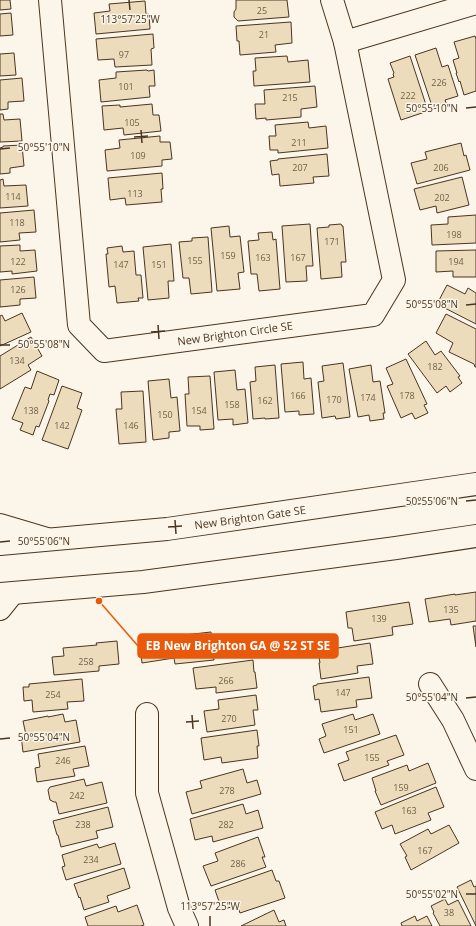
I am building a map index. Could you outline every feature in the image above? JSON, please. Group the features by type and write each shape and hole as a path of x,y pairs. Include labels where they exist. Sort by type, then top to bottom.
{"street":[{"name":"New Brighton Circle SE","path":"50,0 79,325 104,351 373,315 394,280 345,42 332,0"},
{"path":"345,42 476,3"},
{"name":"New Brighton Gate SE","path":"0,544 167,529 476,484"},
{"path":"0,526 47,539"},
{"path":"4,599 143,582 476,536"},
{"path":"430,684 453,720 476,769"},
{"path":"147,714 147,793 179,908 187,926"}],"building":[{"path":"0,0 10,0 11,9 0,10"},
{"path":"236,0 287,0 289,17 238,21 234,17"},
{"path":"145,1 146,14 149,14 150,29 96,34 94,13 110,11 109,4"},
{"path":"11,13 13,35 0,36 0,14"},
{"path":"291,22 292,43 275,45 276,52 240,55 236,26"},
{"path":"153,34 154,48 151,49 152,65 115,67 114,59 98,60 96,39"},
{"path":"475,36 476,91 464,95 453,60 459,58 454,42"},
{"path":"436,48 442,67 448,65 458,96 445,100 447,105 433,109 415,55"},
{"path":"14,53 16,75 0,76 0,54"},
{"path":"287,56 288,62 308,60 310,82 254,86 253,71 256,71 255,58"},
{"path":"410,56 428,111 401,120 388,79 394,77 390,63"},
{"path":"154,70 155,86 149,86 150,97 101,102 99,80 116,78 116,72"},
{"path":"22,78 24,101 8,102 8,109 0,110 0,80"},
{"path":"315,86 317,107 301,109 301,117 266,120 266,118 256,119 255,104 265,104 264,90"},
{"path":"152,104 153,115 159,115 161,131 124,135 123,128 104,130 102,106 120,105 120,107"},
{"path":"0,114 3,114 4,120 20,119 22,141 0,142"},
{"path":"308,122 309,128 326,126 328,148 278,153 278,150 270,150 269,136 276,136 275,125"},
{"path":"160,136 160,142 170,142 172,159 162,160 162,166 107,171 105,150 120,148 119,140"},
{"path":"461,143 464,156 466,155 470,170 417,184 411,163 427,159 425,152"},
{"path":"22,145 24,166 10,168 10,173 0,174 0,148 3,146"},
{"path":"327,154 329,176 313,177 314,183 280,186 279,174 272,175 270,161"},
{"path":"162,173 162,202 126,205 125,198 110,200 108,178"},
{"path":"462,177 469,205 437,213 436,206 420,210 414,189"},
{"path":"3,179 4,186 26,185 28,206 0,208 0,180"},
{"path":"34,210 36,232 19,233 20,240 0,242 0,213"},
{"path":"476,215 476,243 432,245 431,225 448,224 448,217"},
{"path":"310,224 313,266 306,266 307,281 286,282 282,226"},
{"path":"341,224 343,226 346,262 341,262 342,277 321,279 317,228"},
{"path":"229,226 230,237 240,236 244,272 238,273 240,289 217,291 211,228"},
{"path":"272,232 273,240 276,239 280,289 259,291 257,274 251,274 248,241 259,240 258,233"},
{"path":"208,237 212,292 191,294 189,278 183,278 179,242 192,241 192,238"},
{"path":"171,244 174,281 168,281 169,298 148,300 143,247"},
{"path":"20,245 20,251 35,250 37,271 12,274 12,271 0,272 0,246"},
{"path":"122,246 123,252 134,251 136,275 141,275 143,298 138,298 139,301 117,303 115,286 109,287 106,254 108,254 107,248"},
{"path":"476,250 476,277 453,277 453,271 436,272 436,251"},
{"path":"34,277 36,298 20,299 20,305 0,307 0,280"},
{"path":"447,285 465,294 468,288 476,293 476,324 437,304"},
{"path":"22,313 31,332 0,346 0,316 2,315 5,321"},
{"path":"446,314 476,329 476,367 474,364 449,352 453,343 436,333"},
{"path":"31,337 42,356 28,365 31,370 0,389 0,356"},
{"path":"426,341 435,355 441,351 460,376 458,377 462,383 450,392 446,386 437,393 408,354"},
{"path":"406,359 427,404 424,405 428,413 415,419 412,413 401,418 387,386 393,384 386,368"},
{"path":"303,362 304,379 311,378 314,414 299,415 299,411 285,412 281,364"},
{"path":"343,363 350,417 336,419 335,416 322,418 318,382 324,381 322,366"},
{"path":"275,365 279,418 253,419 250,382 256,381 255,367"},
{"path":"371,365 373,382 380,381 385,413 383,413 384,419 370,421 369,415 358,417 349,369"},
{"path":"235,370 237,390 245,389 248,423 233,425 233,419 218,420 214,372"},
{"path":"37,371 59,380 54,395 50,394 49,401 39,427 36,426 33,435 20,430 23,423 12,419 25,387 31,389"},
{"path":"210,376 214,429 200,430 200,426 187,426 185,394 189,394 188,377"},
{"path":"169,379 171,398 177,397 180,431 169,432 169,438 153,440 148,381"},
{"path":"62,386 82,393 77,408 82,410 68,449 42,440"},
{"path":"143,391 146,442 119,444 116,409 122,409 121,392"},
{"path":"476,592 476,621 451,625 450,619 429,622 425,599"},
{"path":"409,602 413,624 392,627 393,635 354,641 352,628 348,628 346,612"},
{"path":"473,626 476,626 476,647"},
{"path":"211,632 214,660 175,664 174,658 142,663 139,639"},
{"path":"117,641 119,664 99,666 99,671 54,675 52,657 64,656 63,648 97,645 96,643"},
{"path":"370,643 373,664 357,666 358,673 321,679 318,651"},
{"path":"253,660 257,688 216,693 216,687 196,689 193,668"},
{"path":"369,677 372,698 356,700 357,707 321,712 319,699 315,700 313,686 317,684"},
{"path":"82,679 84,701 67,702 68,709 33,712 32,700 24,701 23,687 29,687 29,684"},
{"path":"256,695 258,710 253,710 255,725 207,732 204,711 219,709 218,700"},
{"path":"63,714 65,722 76,720 80,742 23,752 21,735 26,735 23,721"},
{"path":"353,714 355,720 373,714 380,734 324,753 319,739 326,736 322,724"},
{"path":"257,730 259,746 257,746 258,758 222,763 221,757 204,760 201,738"},
{"path":"396,735 404,755 387,761 389,765 344,781 338,764 349,760 346,752"},
{"path":"85,746 89,766 73,769 75,776 37,782 35,768 40,767 38,754"},
{"path":"428,763 436,783 381,805 375,791 372,778 407,765 409,771"},
{"path":"243,769 247,783 257,780 261,794 192,814 186,792 202,788 200,781"},
{"path":"84,779 86,786 102,782 107,803 59,814 56,802 50,800 48,790 50,787"},
{"path":"436,787 444,807 428,813 431,820 395,834 392,825 382,829 375,812"},
{"path":"243,804 246,814 258,810 263,828 213,842 212,836 195,840 190,819"},
{"path":"108,807 113,827 96,831 98,838 61,847 53,821"},
{"path":"449,825 459,843 411,870 405,857 407,856 400,844 428,829 431,834"},
{"path":"258,837 265,857 262,857 266,867 211,886 203,866 218,861 215,853"},
{"path":"115,843 121,864 66,880 62,867 65,866 62,855 97,844 99,848"},
{"path":"124,868 130,888 107,896 109,902 84,910 74,884"},
{"path":"272,870 276,881 279,881 285,898 240,913 237,905 222,910 215,890"},
{"path":"471,880 474,887 476,886 476,926 457,887"},
{"path":"445,899 448,905 458,900 471,926 440,926 431,906"},
{"path":"137,905 144,925 141,926 88,926 85,917 116,906 118,912"},
{"path":"274,910 279,922 284,920 286,926 241,926"},
{"path":"415,916 417,921 427,916 432,926 402,926 401,923"}],"place":[{"name":"EB New Brighton GA @ 52 ST SE","path":"99,601"}]}
